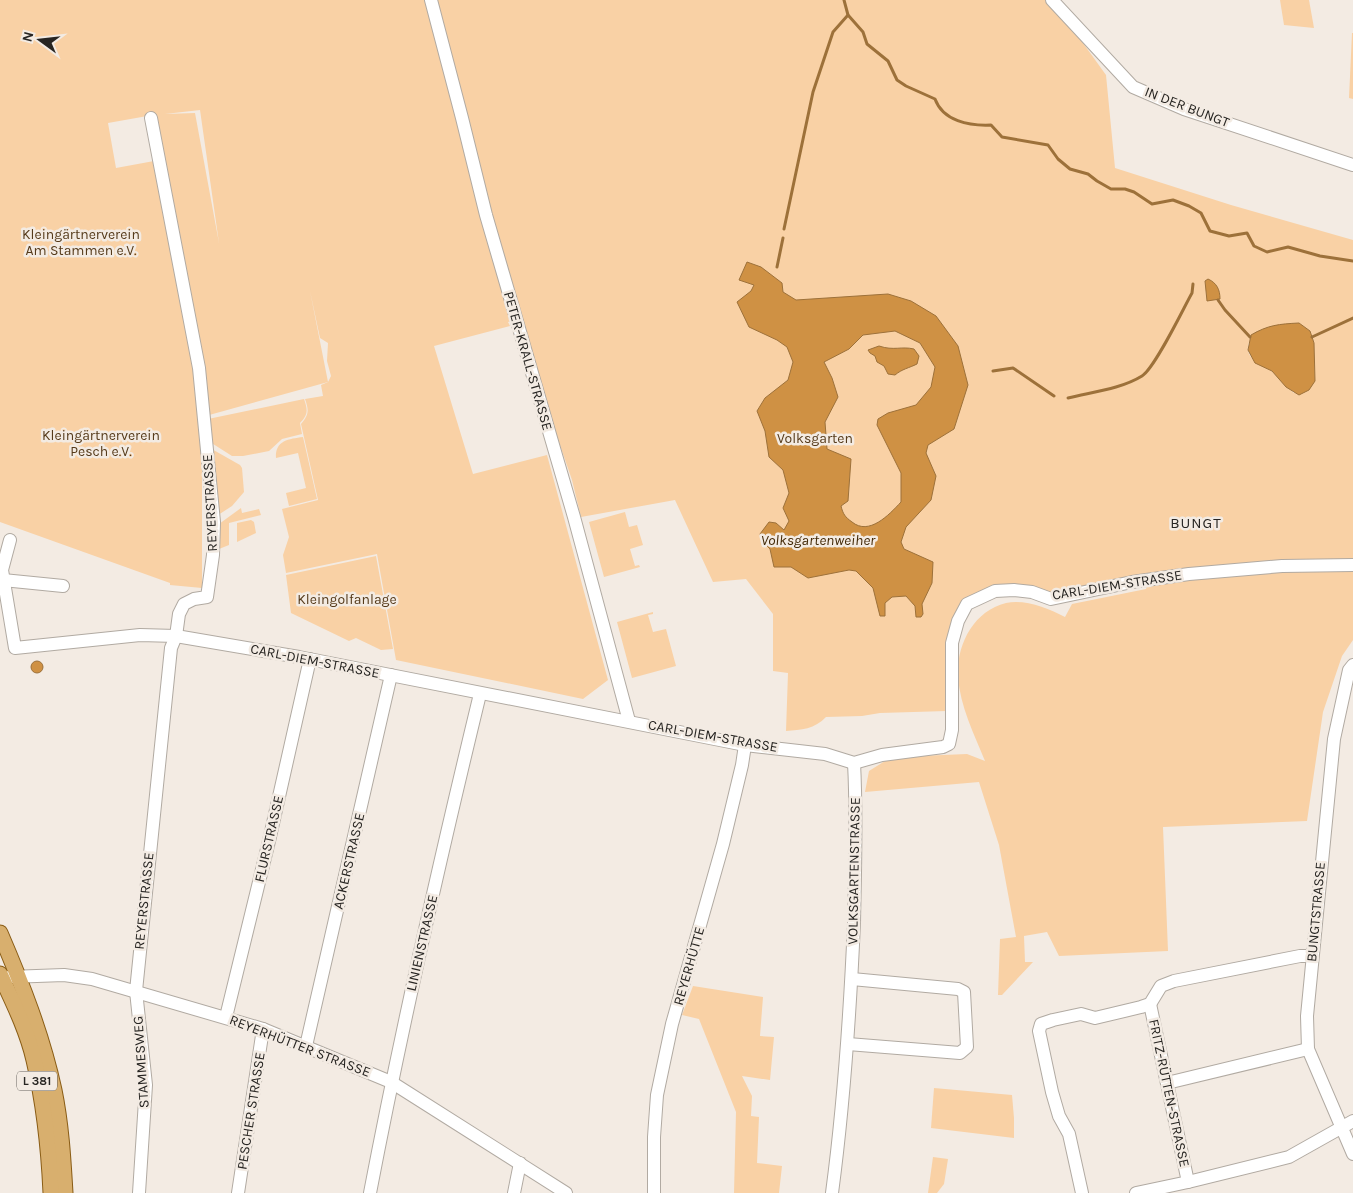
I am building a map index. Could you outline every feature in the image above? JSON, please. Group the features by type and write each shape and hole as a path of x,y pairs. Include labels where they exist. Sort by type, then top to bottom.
{"main road":[{"name":"L 381","path":"0,933 37,1025 54,1090 61,1139 65,1193"},
{"name":"L 381","path":"0,976 16,1010 34,1059 47,1136 51,1193"}],"street":[{"name":"PETER-KRALL-STRASSE","path":"431,0 486,215 571,508 629,722"},
{"name":"IN DER BUNGT","path":"1052,0 1133,86 1184,110 1353,165"},
{"name":"REYERSTRASSE","path":"136,991 171,648 176,636 178,614 184,604 194,599 207,597 213,555 214,522 199,368 151,118"},
{"name":"CARL-DIEM-STRASSE","path":"10,540 2,570 14,648 140,635 176,636 310,659 480,694 571,709 745,745 825,754 854,763 882,755 944,747 949,744 952,730 952,643 958,621 967,604 995,591 1014,590 1032,592 1051,599 1132,582 1189,574 1282,566 1353,565"},
{"path":"3,580 63,586"},
{"name":"FLURSTRASSE","path":"226,1017 270,841 310,659"},
{"name":"BUNGTSTRASSE","path":"1353,664 1349,670 1334,739 1307,1016 1308,1049 1347,1124 1353,1154"},
{"name":"ACKERSTRASSE","path":"306,1046 390,675"},
{"name":"LINIENSTRASSE","path":"370,1193 391,1082 480,694"},
{"name":"REYERHÜTTE","path":"654,1192 656,1102 666,1049 723,844 745,745"},
{"name":"VOLKSGARTENSTRASSE","path":"832,1193 845,1081 852,979 855,875 854,763"},
{"path":"1082,1193 1069,1134 1059,1116 1052,1092 1039,1031 1041,1024 1081,1014 1095,1018 1150,1004 1162,986 1174,981 1300,956 1312,956"},
{"name":"REYERHÜTTER STRASSE","path":"0,976 68,976 92,979 263,1029 391,1082 566,1193"},
{"path":"848,1044 960,1052 967,1046 964,992 958,988 852,979"},
{"name":"STAMMESWEG","path":"136,991 146,1085 138,1193"},
{"name":"FRITZ-RÜTTEN-STRASSE","path":"1150,1004 1186,1186"},
{"name":"PESCHER STRASSE","path":"238,1193 263,1029"},
{"path":"1167,1083 1308,1049"},
{"path":"1136,1193 1186,1186 1289,1157 1347,1124"},
{"path":"514,1193 520,1163"}],"green space":[{"path":"0,0 1052,0 1106,75 1115,168 1231,205 1353,240 1353,640 1342,656 1323,712 1307,821 1163,827 1168,951 1059,956 1047,932 1024,936 1025,962 1033,962 1002,995 998,995 1000,939 1016,937 999,845 979,782 865,792 869,771 885,761 896,757 967,754 985,761 962,699 959,688 958,665 960,653 969,631 984,614 994,607 1013,602 1029,603 1065,617 1072,604 1146,589 1150,580 1051,599 995,591 962,612 947,711 826,717 812,726 786,731 788,673 773,671 773,614 746,579 713,582 675,500 581,517 572,480 517,320 508,322 510,326 434,346 473,474 547,455 608,680 583,699 396,660 377,554 286,573 283,555 289,537 282,509 318,500 301,424 306,418 307,412 305,399 323,396 321,385 328,382 202,417 202,588 170,585 170,583 0,522","holes":["200,110 219,243 195,113 165,114","153,115 154,161 116,168 108,123","310,291 320,338 328,343 327,361 331,376 328,382","1299,323 1310,331 1314,343 1315,381 1294,393 1274,373 1251,357 1248,352 1250,340"]},
{"path":"1280,0 1309,0 1314,28 1284,25"},
{"path":"1353,33 1353,99 1349,98"},
{"path":"304,399 306,412 305,417 300,423 302,434 282,439 269,451 232,456 210,442 208,419"},
{"path":"303,437 317,499 289,506 286,493 306,488 298,453 276,458 276,452 280,444"},
{"path":"210,448 240,465 242,468 244,492 232,506 215,517"},
{"path":"241,508 242,513 259,509 261,515 229,523 229,545 219,549 219,524"},
{"path":"625,512 629,527 637,525 643,545 630,549 635,566 639,565 640,567 604,577 589,522"},
{"path":"251,520 254,522 256,533 237,542 237,523"},
{"name":"Kleingolfanlage","path":"376,556 393,649 381,650 356,638 349,641 291,613 286,575"},
{"path":"653,612 653,614 648,615 653,632 666,629 676,666 632,678 617,622"},
{"path":"693,986 763,997 760,1036 774,1037 770,1080 742,1076 752,1096 751,1116 759,1117 757,1163 782,1166 779,1193 734,1193 736,1112 699,1019 682,1015"},
{"path":"934,1088 1012,1095 1014,1138 931,1128"},
{"path":"933,1157 948,1159 944,1184 937,1193 928,1193"}],"water":[{"name":"Volksgartenweiher","path":"747,262 761,267 782,283 783,292 796,300 888,294 911,301 936,316 958,346 968,385 954,429 928,445 926,453 936,476 931,500 906,527 901,542 904,549 933,562 932,583 922,604 923,614 921,617 916,617 915,606 906,596 892,597 885,603 885,616 880,616 873,588 856,571 849,570 808,578 791,567 774,567 770,549 762,541 760,534 769,522 776,523 784,530 789,521 783,508 789,493 783,470 769,457 765,431 757,411 765,398 788,380 793,362 787,347 777,340 749,327 737,302 751,291 754,285 739,280","holes":["895,331 920,343 935,367 931,387 916,405 888,413 878,419 877,425 901,473 901,502 891,513 878,522 865,527 858,526 846,517 841,506 848,501 851,459 827,449 825,422 838,397 824,362 849,349 863,335"]},
{"path":"1208,279 1217,287 1220,299 1207,301 1205,281"},
{"path":"1299,323 1310,331 1314,343 1315,381 1309,390 1299,395 1286,387 1272,371 1255,363 1248,350 1251,335 1274,326"},
{"path":"879,346 914,349 919,356 917,364 895,375 888,374 884,366 877,362 875,356 868,350"},
{"path":"37,661 43,667 37,673 31,667"}],"waterway":[{"path":"844,0 848,15 863,32 867,44 888,61 897,80 935,99 950,117 966,123 991,125 1002,137 1048,145 1058,159 1070,169 1088,174 1111,189 1125,189 1134,192 1152,204 1173,200 1189,206 1201,213 1210,231 1229,236 1247,233 1254,246 1267,252 1288,247 1320,256 1353,261"},
{"path":"784,229 813,92 833,32 848,15"},
{"path":"777,267 783,238"},
{"path":"1068,398 1116,387 1134,380 1148,371 1192,293 1193,284"},
{"path":"1218,300 1250,337"},
{"path":"1312,337 1353,318"},
{"path":"993,371 1013,368 1054,396"}],"district":[{"name":"BUNGT","path":"1196,523"}],"park label":[{"name":"Kleingärtnerverein Am Stammen e.V.","path":"81,242"},
{"name":"Volksgarten","path":"815,438"},
{"name":"Kleingärtnerverein Pesch e.V.","path":"101,444"}]}
